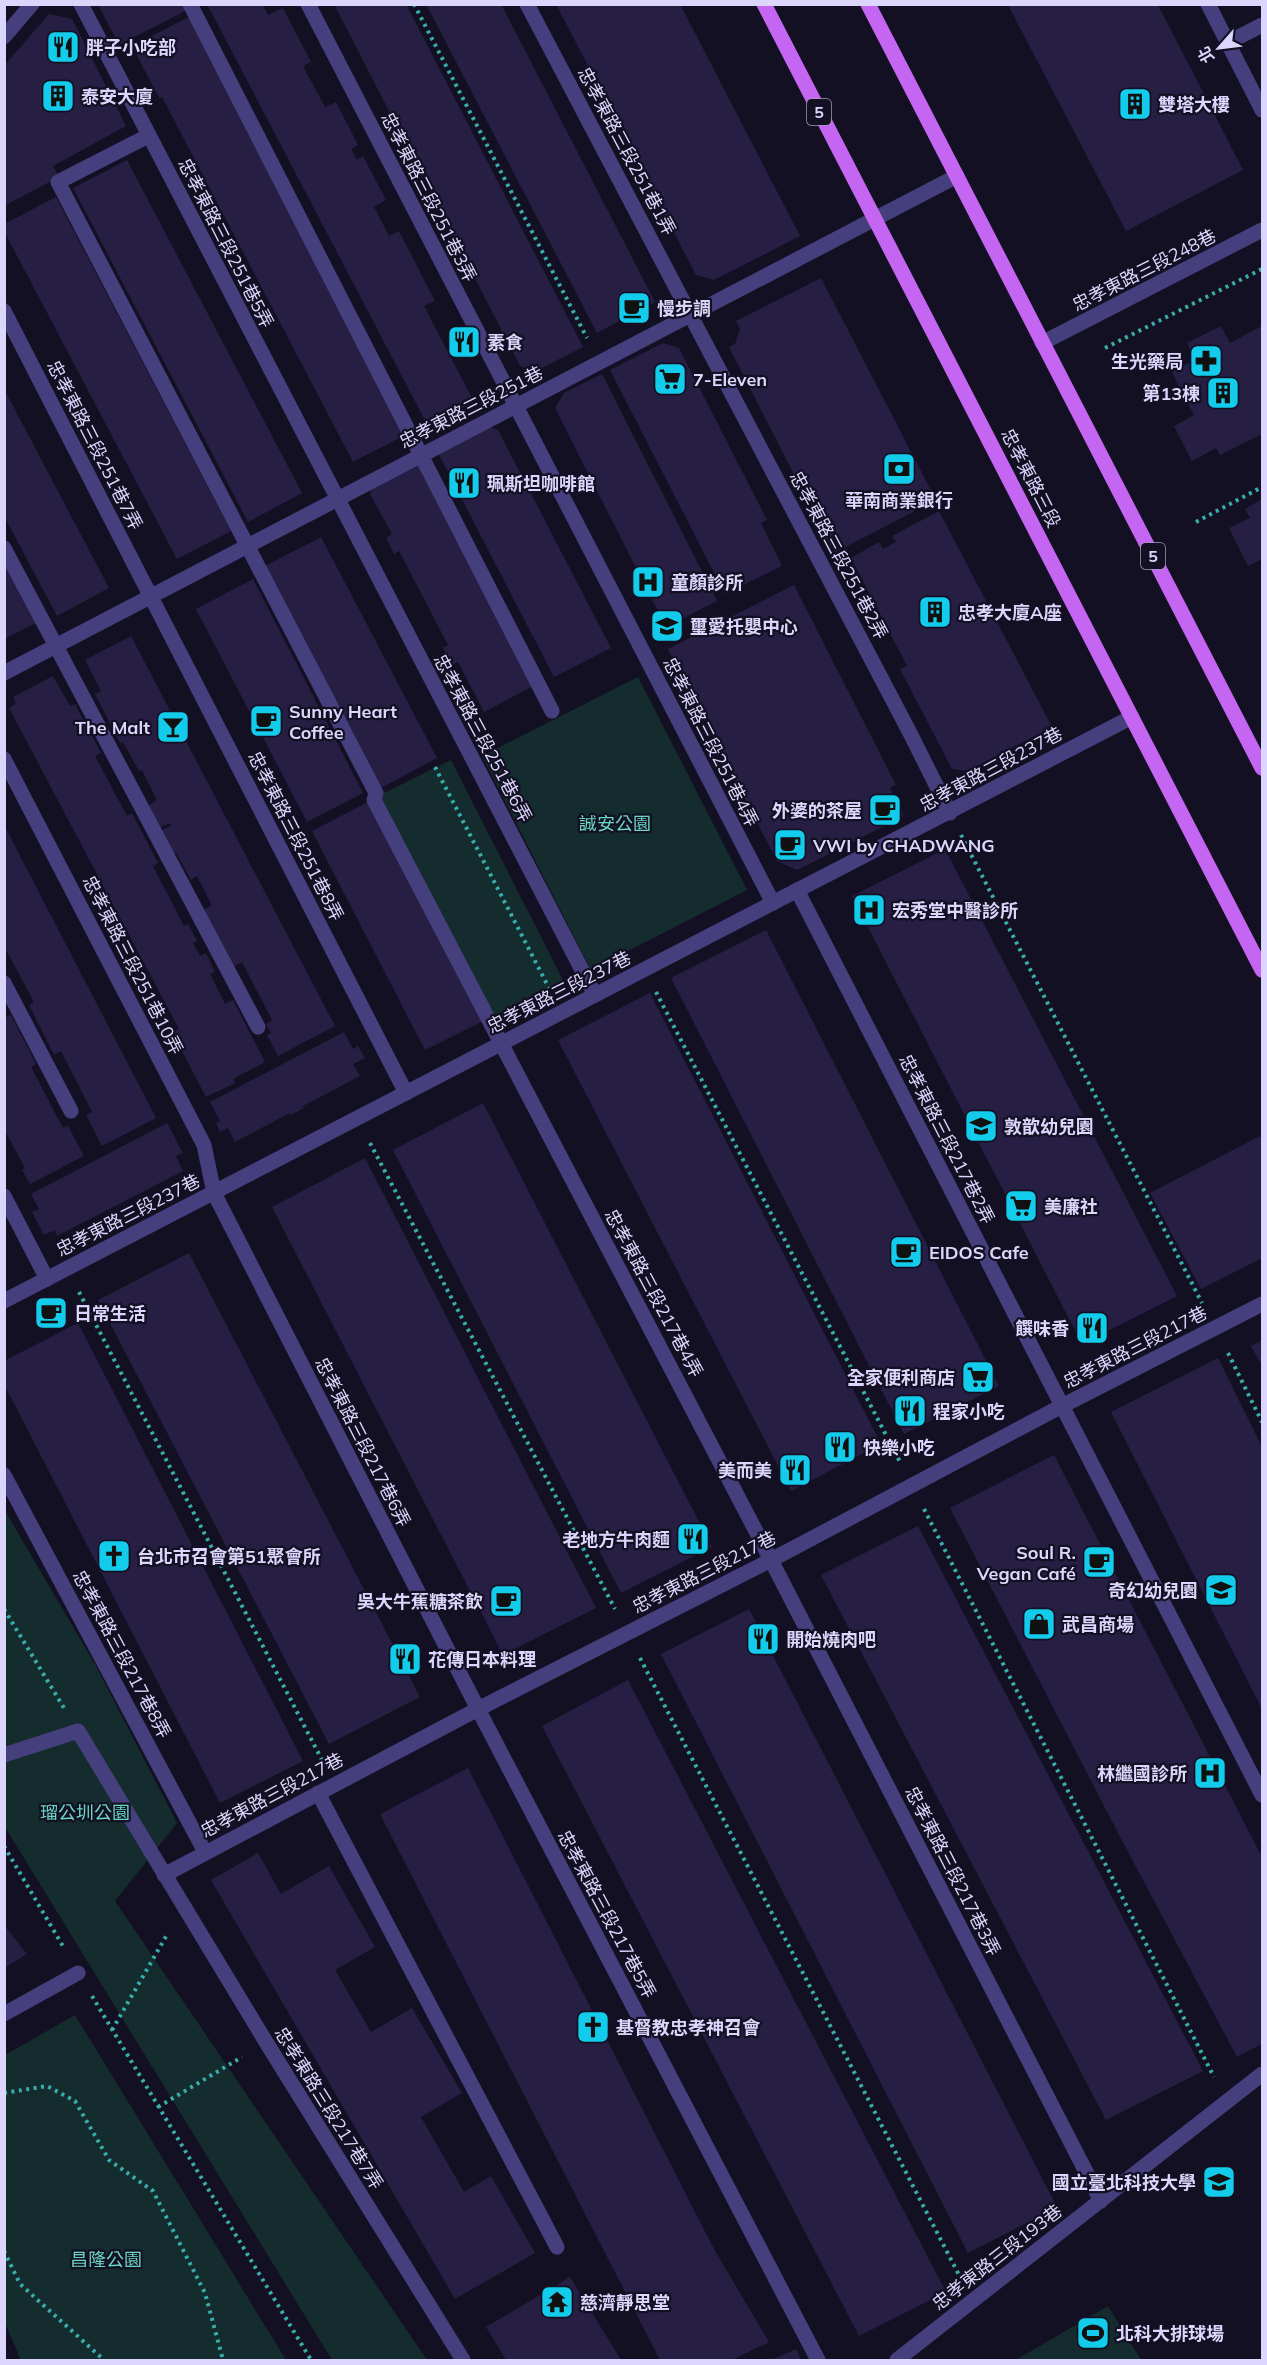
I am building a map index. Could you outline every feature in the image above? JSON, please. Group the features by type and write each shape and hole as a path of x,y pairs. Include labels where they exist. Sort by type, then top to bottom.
{"main road":[{"name":"忠孝東路三段","path":"764,4 1263,970"},
{"name":"5","path":"868,4 1263,768"}],"street":[{"path":"4,37 32,4"},
{"name":"忠孝東路三段251巷5弄","path":"81,4 337,500"},
{"path":"190,4 552,711"},
{"name":"忠孝東路三段251巷3弄","path":"308,4 515,407"},
{"name":"忠孝東路三段251巷1弄","path":"527,4 691,316"},
{"path":"1208,4 1263,111"},
{"path":"1227,43 1263,25"},
{"name":"忠孝東路三段217巷4弄","path":"148,136 58,182 376,793 374,800 771,1560"},
{"name":"忠孝東路三段251巷","path":"4,673 248,548 957,176"},
{"name":"忠孝東路三段248巷","path":"1042,343 1263,230"},
{"name":"忠孝東路三段251巷7弄","path":"4,311 152,596"},
{"name":"忠孝東路三段251巷2弄","path":"691,316 950,813"},
{"name":"忠孝東路三段251巷4弄","path":"515,407 773,903"},
{"name":"忠孝東路三段251巷6弄","path":"337,500 595,995"},
{"path":"4,548 258,1027"},
{"name":"忠孝東路三段251巷8弄","path":"152,596 406,1093"},
{"name":"忠孝東路三段237巷","path":"4,1301 1132,717"},
{"name":"忠孝東路三段251巷10弄","path":"4,759 204,1145 214,1193"},
{"name":"忠孝東路三段217巷2弄","path":"797,891 1263,1796"},
{"path":"4,983 71,1111"},
{"name":"忠孝東路三段217巷6弄","path":"214,1193 478,1709"},
{"path":"4,1196 47,1279"},
{"name":"忠孝東路三段217巷","path":"164,1875 478,1709 771,1560 1062,1406 1263,1304"},
{"name":"忠孝東路三段217巷8弄","path":"4,1475 205,1852"},
{"name":"忠孝東路三段217巷3弄","path":"771,1560 1101,2201"},
{"name":"忠孝東路三段217巷5弄","path":"478,1709 818,2361"},
{"path":"4,1755 78,1731"},
{"name":"忠孝東路三段217巷7弄","path":"78,1731 463,2361"},
{"path":"318,1793 557,2247"},
{"path":"4,2014 78,1973"},
{"name":"忠孝東路三段193巷","path":"897,2361 1263,2074"}],"path":[{"path":"414,4 600,363"},
{"path":"1105,348 1263,269"},
{"path":"1196,522 1263,487"},
{"path":"435,767 550,989"},
{"path":"950,813 1263,1422"},
{"path":"645,970 1227,2102"},
{"path":"357,1118 973,2301"},
{"path":"67,1269 334,1784"},
{"path":"4,1609 78,1731"},
{"path":"4,1846 311,2361"},
{"path":"112,2030 183,1906"},
{"path":"158,2107 266,2042"},
{"path":"4,2093 47,2086 75,2101 109,2160 153,2192 205,2293 223,2361"},
{"path":"4,2251 20,2284 104,2361"}],"green space":[{"name":"誠安公園","path":"638,677 747,890 591,970 482,756"},
{"path":"451,760 564,982 489,1020 376,797"},
{"name":"瑠公圳公園","path":"4,1509 96,1666 177,1823 115,1901 427,2360 332,2360 5,1827"},
{"name":"昌隆公園","path":"75,2015 286,2360 21,2360 5,2323 5,2055"},
{"name":"北科大排球場","path":"1108,2306 1141,2360 1016,2360"}],"building":[{"path":"98,4 184,4 187,10 119,45"},
{"path":"207,4 262,4 268,15 283,8 311,62 303,66 325,107 336,102 358,145 351,149 357,160 363,156 386,200 374,207 389,236 399,231 435,301 424,306 474,402 428,426"},
{"path":"334,4 406,4 583,347 534,372 520,366"},
{"path":"426,4 501,4 655,302 597,333"},
{"path":"556,4 680,4 800,236 714,280 696,275"},
{"name":"雙塔大樓","path":"1008,5 1158,5 1243,170 1126,231"},
{"name":"泰安大廈","path":"49,14 72,19 126,126 53,166 59,177 4,206 4,66"},
{"path":"191,16 409,433 353,462 162,97 159,98 132,46"},
{"path":"127,160 302,493 248,522 73,188"},
{"path":"56,197 231,531 177,559 4,231 4,224"},
{"path":"821,278 936,500 834,553 729,347 735,344 740,329 736,321"},
{"name":"第13棟","path":"1221,326 1230,343 1262,326 1262,434 1220,455 1216,448 1192,461 1174,426 1194,415 1172,372 1195,360 1187,343"},
{"path":"663,343 679,348 767,520 761,523 782,566 725,594 610,370"},
{"path":"602,374 717,601 666,627 555,408 564,393"},
{"path":"4,389 109,588 57,616 4,516"},
{"path":"490,427 498,430 611,648 554,677 438,453"},
{"path":"421,459 535,685 484,712 458,662 452,665 443,648 448,645 399,551 394,554 386,538 392,534 370,494 374,483"},
{"path":"1262,499 1262,559 1248,566 1229,528 1250,518 1245,509"},
{"name":"忠孝大廈A座","path":"939,511 1052,727 967,771 952,769 900,669 907,666 851,558 879,542 883,549 896,542 892,536"},
{"path":"321,537 437,758 381,788 265,566"},
{"path":"4,562 36,623 4,639"},
{"path":"253,579 363,793 307,822 196,609"},
{"path":"794,585 896,785 890,788 904,816 797,870 777,861 668,649"},
{"path":"131,636 335,1026 278,1056 267,1035 271,1033 266,1024 272,1020 242,962 232,967 202,910 212,906 197,876 191,880 176,853 172,856 160,831 171,826 169,823 159,828 148,806 157,800 142,770 139,771 123,742 120,743 95,694 101,691 85,660"},
{"path":"53,676 70,706 75,704 101,753 95,756 127,816 132,813 158,863 153,866 184,926 188,924 197,941 193,943 200,956 206,953 215,972 210,974 225,1004 233,1000 265,1062 233,1079 235,1083 206,1097 172,1032 179,1029 9,708 16,704 13,697"},
{"path":"370,801 483,1021 425,1050 312,831"},
{"path":"4,825 156,1118 102,1146 86,1115 92,1112 61,1051 54,1055 29,1005 34,1002 4,946"},
{"path":"945,849 1177,1296 1082,1344 852,896"},
{"path":"766,930 999,1386 904,1434 671,978"},
{"path":"650,993 881,1444 791,1491 558,1040"},
{"path":"11,1015 36,1064 31,1067 63,1128 68,1126 84,1156 30,1184 22,1170 25,1168 4,1129 4,1018"},
{"path":"344,1032 353,1049 358,1046 365,1058 353,1064 360,1076 303,1106 304,1108 291,1115 290,1113 235,1142 228,1128 220,1132 216,1123 220,1121 210,1102"},
{"path":"483,1103 712,1547 621,1593 393,1150"},
{"path":"167,1123 183,1153 176,1156 183,1171 57,1236 55,1230 44,1235 32,1212 39,1209 31,1194"},
{"path":"1260,1136 1262,1141 1262,1258 1201,1289 1150,1193"},
{"path":"365,1158 596,1608 503,1655 272,1207"},
{"path":"189,1253 420,1697 329,1744 98,1300"},
{"path":"78,1323 303,1761 220,1803 4,1384 4,1361"},
{"path":"1262,1340 1262,1366 1251,1346"},
{"path":"1218,1358 1262,1447 1262,1709 1111,1412"},
{"path":"1054,1455 1262,1857 1262,2044 1237,2057 950,1508"},
{"path":"918,1526 1203,2071 1106,2120 821,1575"},
{"path":"749,1609 1057,2207 968,2253 661,1654"},
{"path":"628,1680 946,2292 859,2336 542,1726"},
{"path":"468,1768 715,2251 769,2342 732,2360 660,2360 380,1814"},
{"path":"258,1853 281,1894 329,1866 375,1947 335,1970 371,2032 412,2008 462,2093 421,2117 464,2192 491,2176 535,2253 455,2299 211,1880"},
{"path":"4,1925 27,1954 4,1968"},
{"name":"慈濟靜思堂","path":"570,2277 621,2360 506,2360 486,2327"},
{"path":"796,2349 801,2360 772,2360"}],"place":[{"name":"胖子小吃部","path":"63,47"},
{"name":"泰安大廈","path":"58,96"},
{"name":"雙塔大樓","path":"1135,104"},
{"name":"慢步調","path":"634,308"},
{"name":"素食","path":"464,342"},
{"name":"生光藥局","path":"1206,361"},
{"name":"7-Eleven","path":"670,379"},
{"name":"第13棟","path":"1223,393"},
{"name":"華南商業銀行","path":"899,469"},
{"name":"珮斯坦咖啡館","path":"464,483"},
{"name":"童顏診所","path":"648,582"},
{"name":"忠孝大廈A座","path":"935,612"},
{"name":"璽愛托嬰中心","path":"667,626"},
{"name":"Sunny Heart Coffee","path":"266,721"},
{"name":"The Malt","path":"173,727"},
{"name":"外婆的茶屋","path":"885,810"},
{"name":"VWI by CHADWANG","path":"790,845"},
{"name":"宏秀堂中醫診所","path":"869,910"},
{"name":"敦歆幼兒園","path":"981,1126"},
{"name":"美廉社","path":"1021,1206"},
{"name":"EIDOS Cafe","path":"906,1252"},
{"name":"日常生活","path":"51,1313"},
{"name":"饌味香","path":"1092,1328"},
{"name":"全家便利商店","path":"978,1377"},
{"name":"程家小吃","path":"910,1411"},
{"name":"快樂小吃","path":"840,1447"},
{"name":"美而美","path":"795,1470"},
{"name":"老地方牛肉麵","path":"693,1539"},
{"name":"台北市召會第51聚會所","path":"114,1556"},
{"name":"Soul R. Vegan Café","path":"1099,1562"},
{"name":"奇幻幼兒園","path":"1221,1590"},
{"name":"吳大牛蕉糖茶飲","path":"506,1601"},
{"name":"武昌商場","path":"1039,1624"},
{"name":"開始燒肉吧","path":"763,1639"},
{"name":"花傳日本料理","path":"405,1659"},
{"name":"林繼國診所","path":"1210,1773"},
{"name":"基督教忠孝神召會","path":"593,2027"},
{"name":"國立臺北科技大學","path":"1219,2182"},
{"name":"慈濟靜思堂","path":"557,2302"},
{"name":"北科大排球場","path":"1093,2333"}]}
